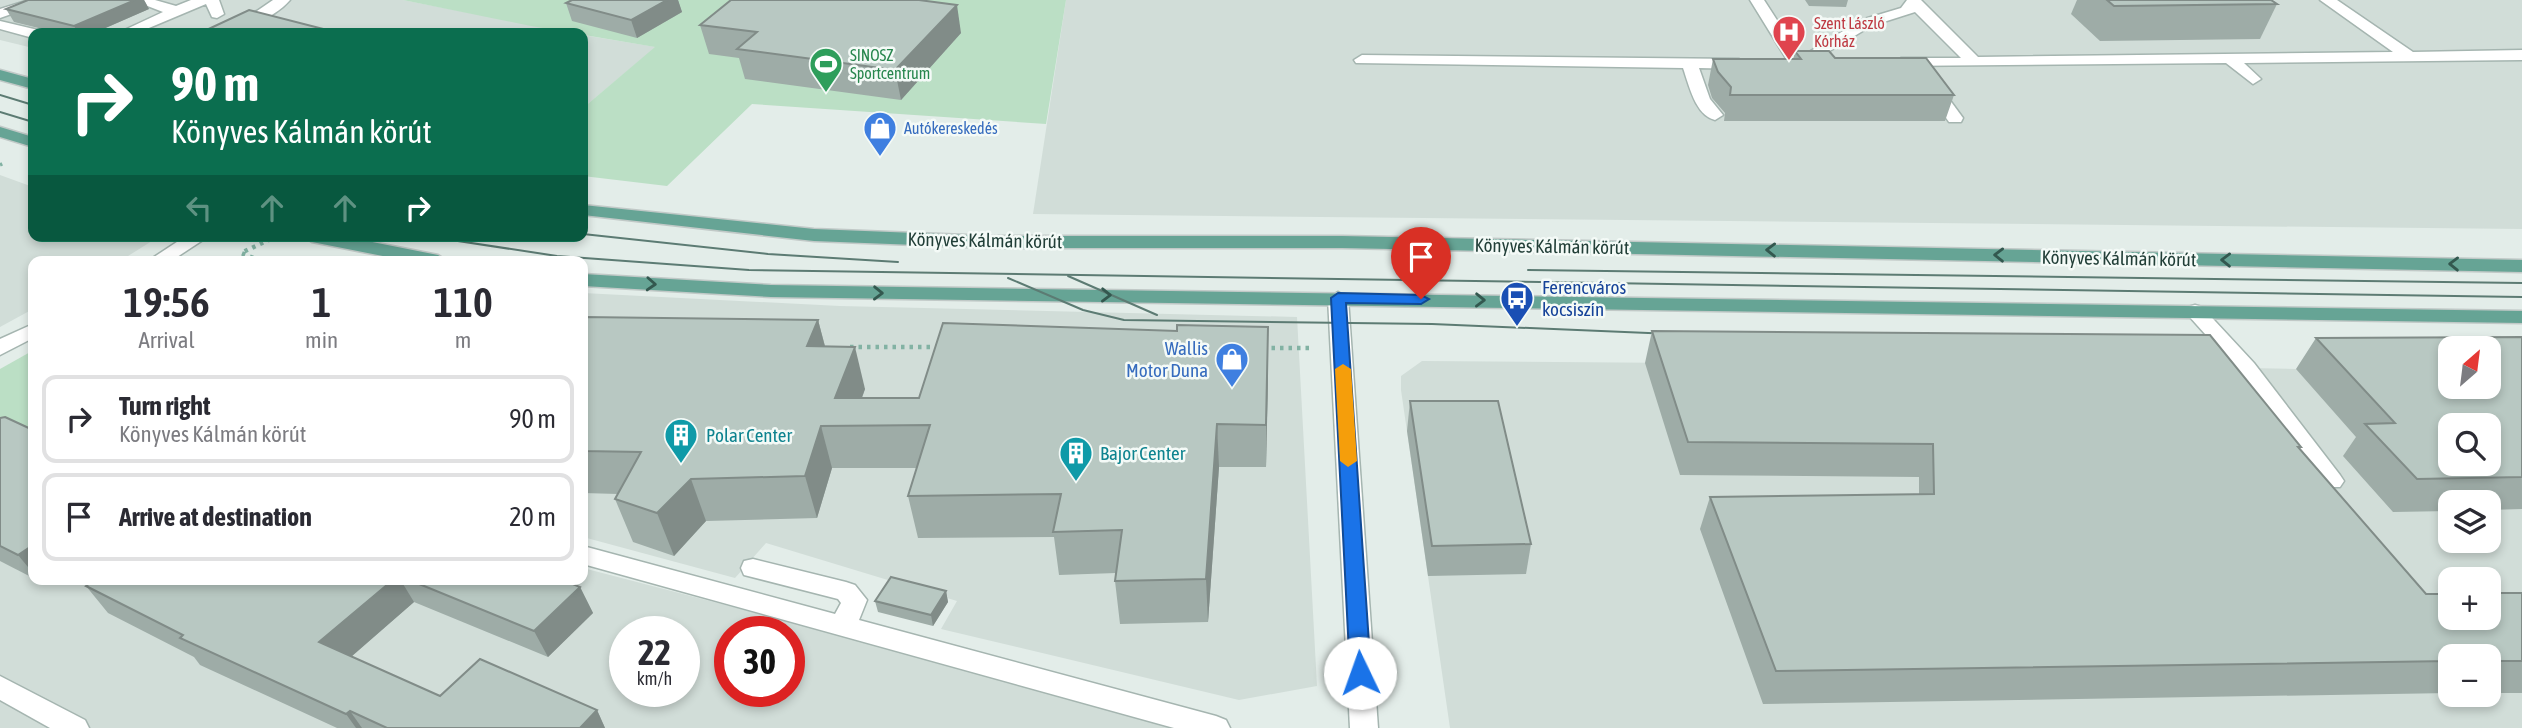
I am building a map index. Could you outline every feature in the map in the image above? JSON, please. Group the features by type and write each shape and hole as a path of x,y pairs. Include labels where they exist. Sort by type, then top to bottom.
{"main road":[{"path":"0,75 28,83"},
{"path":"0,132 28,140"},
{"name":"Könyves Kálmán körút","path":"588,211 814,235 992,242 1342,242 2522,266"},
{"path":"342,242 413,256"},
{"path":"588,280 771,291 2522,317"}],"street":[{"path":"0,14 44,0"},
{"path":"139,0 177,11"},
{"path":"137,28 203,0"},
{"path":"225,28 262,14 283,0"},
{"path":"1757,0 1791,65"},
{"path":"2327,0 2409,56"},
{"path":"1791,65 1866,23 1906,11 1914,2 1974,62"},
{"path":"0,25 28,32"},
{"path":"1888,63 2522,55"},
{"path":"2230,59 2253,79"},
{"path":"1362,60 1757,64"},
{"path":"1914,63 1955,118"},
{"path":"1689,64 1702,100 1715,115"},
{"path":"1791,65 1837,64"},
{"path":"166,256 190,242"},
{"path":"1338,298 1364,728"},
{"path":"2195,311 2247,368 2332,481"},
{"path":"0,348 28,333"},
{"path":"588,556 1216,728"},
{"path":"754,568 846,592 854,600 854,605 841,626"},
{"path":"0,687 75,728"}],"path":[{"path":"248,256 241,253 264,242"},
{"path":"844,347 941,347"},
{"path":"1259,348 1342,348"}],"shaded area":[{"path":"0,0 403,0 547,28 28,28 28,47 0,40"},
{"name":"Szent László Kórház","path":"1066,0 2522,0 2522,229 1033,214"},
{"path":"588,36 656,47 588,104"},
{"path":"0,175 28,185 28,242 150,242 128,256 28,256 28,312 0,327"},
{"path":"588,293 840,306 1297,317 1317,686 1239,700 941,629 957,601 766,543 735,578 588,538"},
{"name":"Ferencváros kocsiszín","path":"1422,361 2192,367 2296,369 2438,386 2438,399 2501,399 2501,380 2522,368 2522,728 1450,728 1401,376"},
{"path":"28,497 28,585 588,585 588,569 768,616 714,616 714,707 805,707 805,626 1200,728 0,728 0,515"}],"green space":[{"name":"SINOSZ Sportcentrum","path":"403,0 1066,0 1046,124 752,104 667,186 588,177 588,104 655,47 588,36 588,28 531,26"},
{"path":"28,353 28,446 0,450 0,369"}],"building":[{"path":"28,0 135,0 74,26 6,9"},
{"path":"572,0 667,0 631,20 566,3"},
{"path":"731,0 919,0 957,5 895,70 737,49 757,32 700,25"},
{"path":"2107,0 2271,0 2277,4 2114,6"},
{"path":"249,10 319,28 211,28"},
{"path":"1795,51 1829,51 1835,58 1926,58 1954,95 1730,95 1731,87 1718,72 1713,59 1801,59"},
{"path":"588,317 818,320 807,346 855,347 835,398 919,398 943,323 1177,331 1177,325 1268,327 1266,425 1217,424 1206,579 1115,581 1122,530 1053,532 1061,494 908,496 930,425 821,426 805,476 691,479 657,513 615,499 641,452 588,451"},
{"path":"1652,331 2210,335 2301,447 2298,447 2426,594 2438,594 2438,630 2501,630 2501,593 2522,593 2522,661 2501,661 2501,644 2438,644 2438,661 1776,671 1710,497 1934,494 1933,444 1688,442"},
{"path":"2438,337 2438,399 2501,399 2501,337 2522,337 2522,477 2417,479 2365,424 2395,423 2316,338"},
{"path":"1410,401 1498,401 1531,544 1432,546"},
{"path":"5,417 28,428 28,548 18,555 0,546 0,418"},
{"path":"891,577 946,591 931,615 875,601"},
{"path":"387,585 319,642 440,696 480,659 597,710 580,728 387,728 350,711 346,714 180,638 183,635 86,586"},
{"path":"422,585 580,587 534,631"}],"tram line":[{"path":"0,95 28,103"},
{"path":"0,112 28,120"},
{"path":"588,235 768,254 898,262"},
{"path":"465,242 557,256"},
{"path":"588,258 749,270 2522,297"},
{"path":"1528,270 2522,283"},
{"path":"1068,276 1157,315"},
{"path":"1008,278 1083,310 1124,320 1432,324 1672,334"}],"slow traffic":[{"path":"1343,369 1348,461"}],"place":[{"name":"Szent László Kórház","path":"1789,62"},
{"name":"SINOSZ Sportcentrum","path":"826,94"},
{"name":"Autókereskedés","path":"880,158"},
{"name":"Ferencváros kocsiszín","path":"1517,328"},
{"name":"Wallis Motor Duna","path":"1232,389"},
{"name":"Polar Center","path":"681,465"},
{"name":"Bajor Center","path":"1076,483"}],"route":[{"path":"1360,673 1338,298 1421,299"}]}
